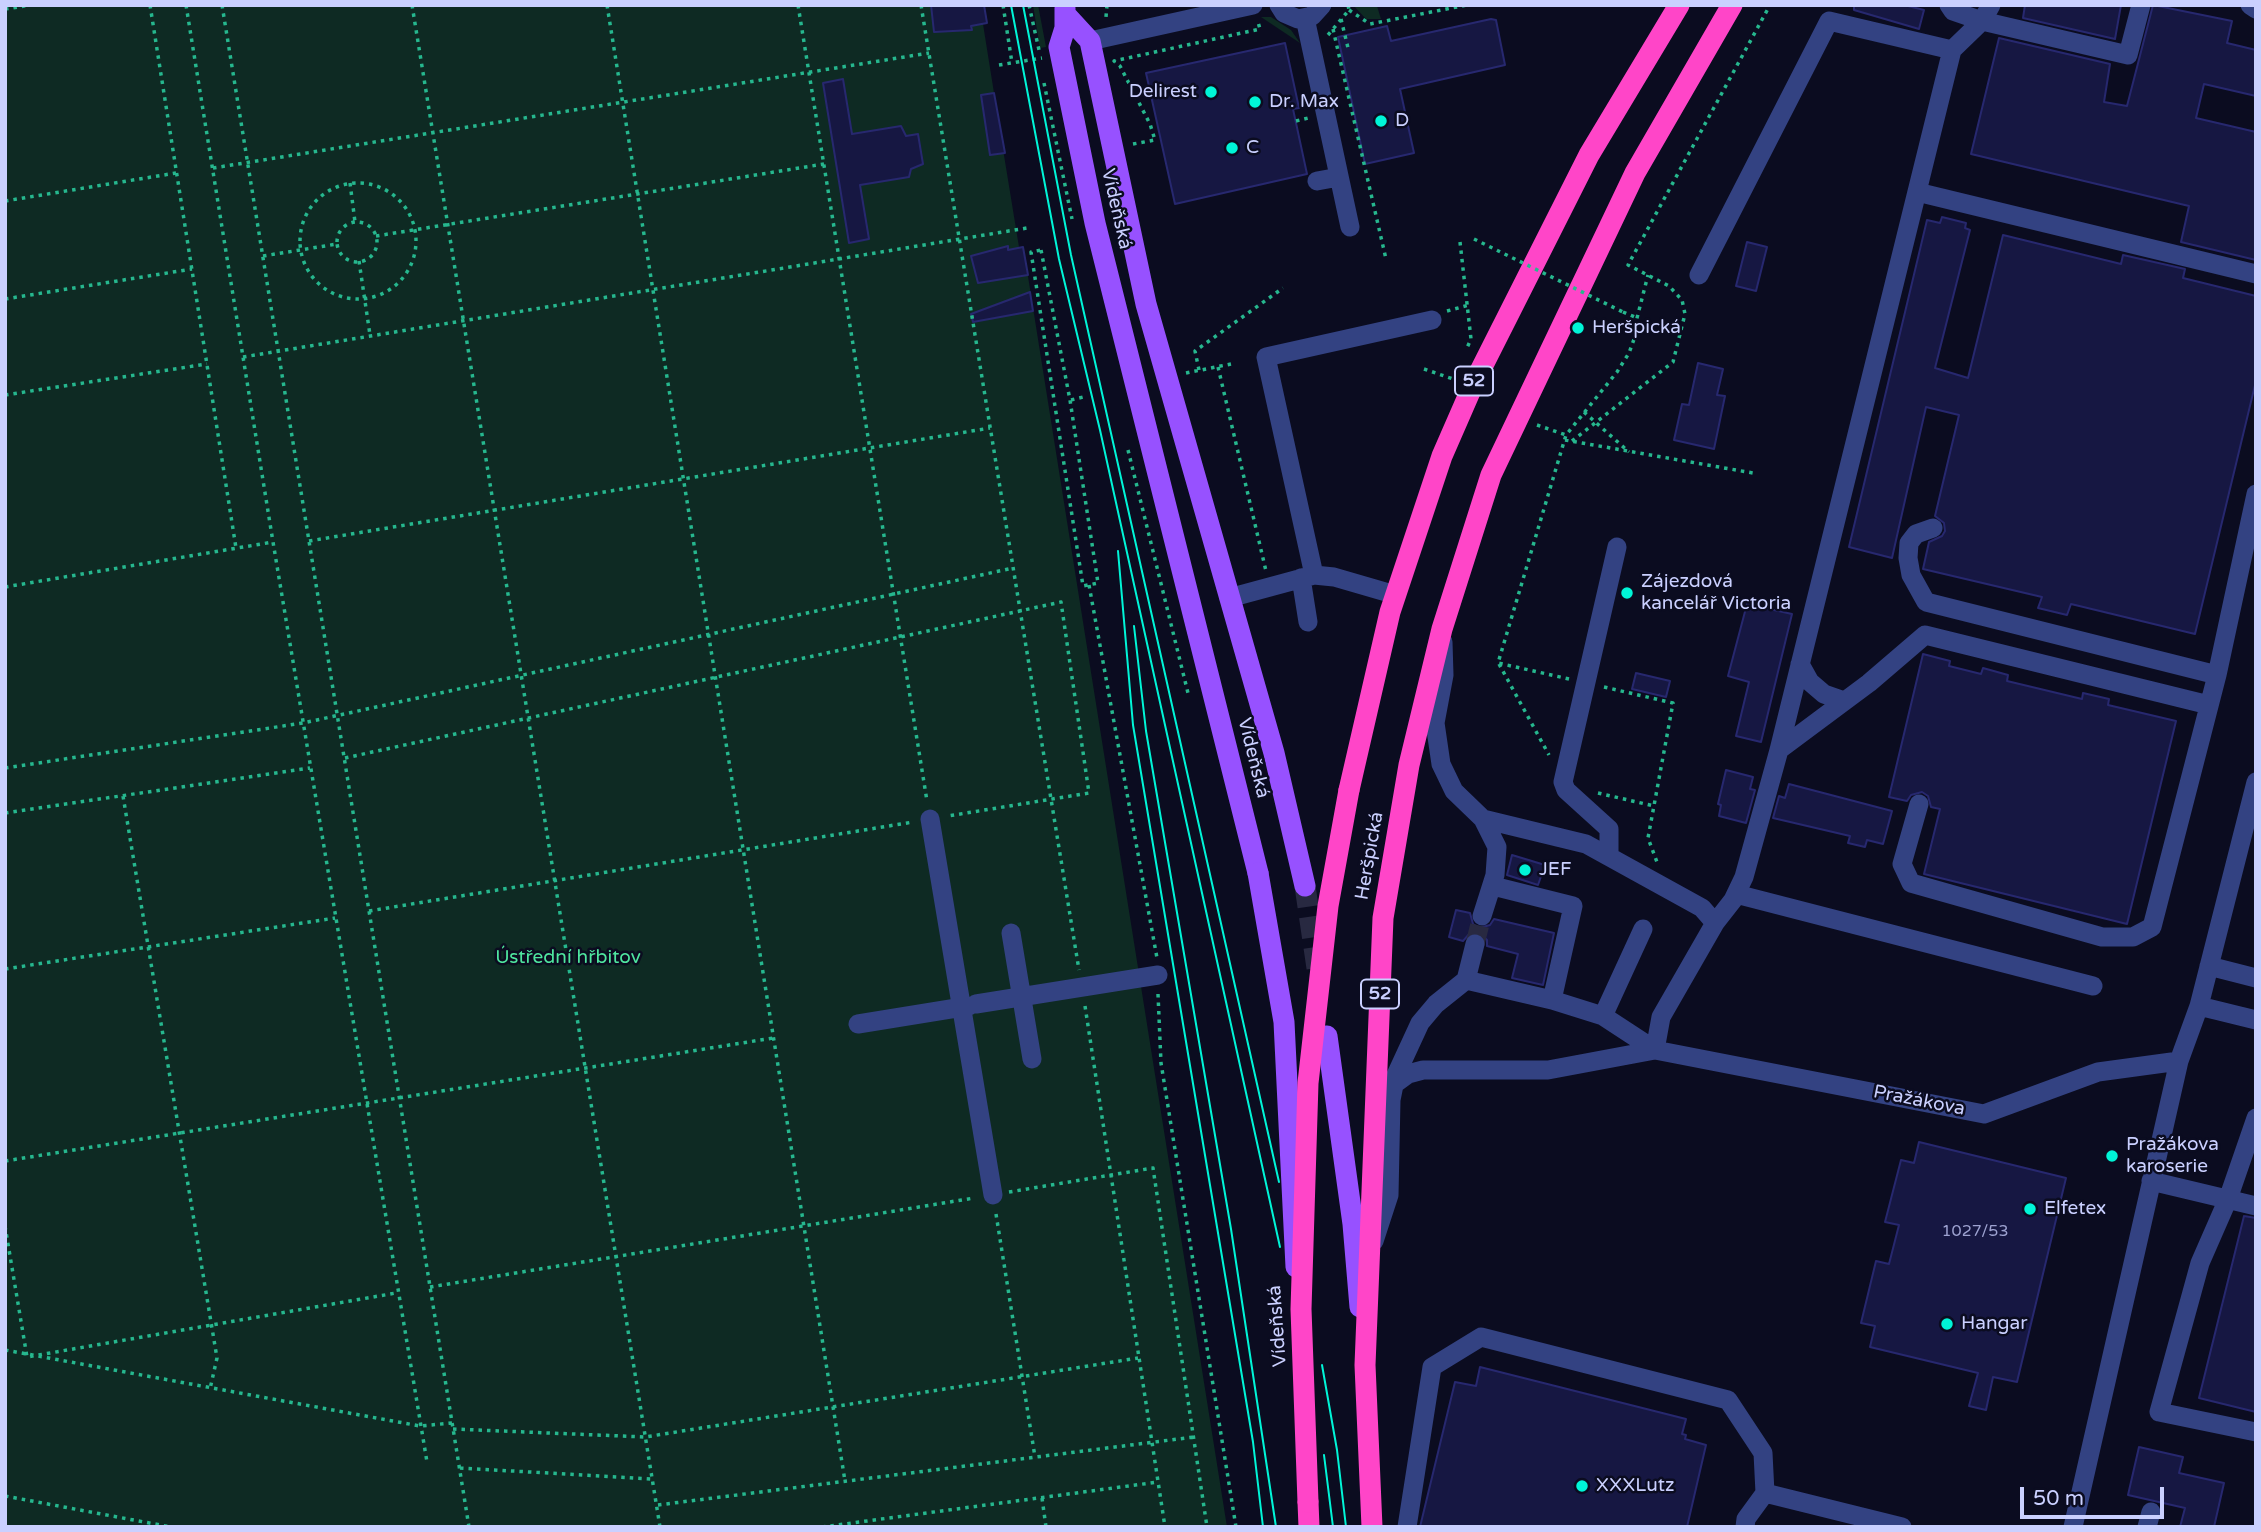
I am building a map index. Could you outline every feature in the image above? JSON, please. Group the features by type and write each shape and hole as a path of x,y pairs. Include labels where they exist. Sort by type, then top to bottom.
{"highway":[{"name":"Heršpická","path":"1301,1309 1308,1083 1328,906 1349,790 1396,595 1442,456 1473,385 1589,155 1679,5"},
{"name":"Heršpická","path":"1365,1365 1372,1245 1383,918 1409,765 1442,629 1490,475 1635,173 1732,5"},
{"name":"Vídeňská","path":"1301,1309 1309,1527"},
{"name":"52","path":"1365,1365 1372,1527"}],"main road":[{"name":"Vídeňská","path":"1066,11 1090,41 1146,304 1274,753 1305,886"},
{"name":"Vídeňská","path":"1066,11 1059,47 1095,223 1258,873 1284,1022 1290,1097 1293,1241 1301,1309"},
{"path":"1327,1036 1353,1224 1365,1365"}],"street":[{"path":"1279,5 1290,17 1305,18 1322,5"},
{"path":"1949,5 1953,11 1987,13 2128,55 2141,5"},
{"path":"2250,5 2256,9"},
{"path":"1090,41 1254,9"},
{"path":"1655,1050 1661,1017 1744,877 1779,750 1952,50 1987,13"},
{"path":"1305,18 1350,227"},
{"path":"1699,275 1829,21 1952,50"},
{"path":"1317,181 1339,177"},
{"path":"1917,192 2256,274"},
{"path":"1308,622 1308,576 1266,357 1432,320"},
{"path":"1919,804 1902,864 1911,883 2102,937 2133,937 2152,927 2217,675 2256,494"},
{"path":"1779,750 1925,635 1929,618 1926,601 1911,575 1909,543 1916,534 1933,528"},
{"path":"1609,854 1609,829 1566,790 1563,782 1598,684 1617,547"},
{"path":"1229,598 1308,576 1334,577 1396,595"},
{"path":"1926,601 2217,675"},
{"path":"1442,629 1444,675 1435,723 1438,750 1454,791 1482,819 1497,847 1493,886 1482,916"},
{"path":"1925,635 2209,705"},
{"path":"1800,664 1810,682 1824,694 1844,701"},
{"path":"2073,1527 2179,1061 2199,1006 2256,782"},
{"path":"930,819 969,1005 993,1195"},
{"path":"1482,819 1564,837 1609,854 1702,908 1715,923"},
{"path":"1493,886 1573,906 1552,1000"},
{"path":"1736,894 2093,986"},
{"path":"1603,1016 1643,929"},
{"path":"1011,933 1032,1059"},
{"path":"1372,1245 1389,1195 1393,1085 1420,1023 1436,1004 1466,980 1475,944"},
{"path":"2209,966 2256,978"},
{"path":"858,1024 1158,975"},
{"path":"1466,980 1552,1000 1603,1016 1655,1050"},
{"path":"2199,1006 2256,1020"},
{"path":"1393,1085 1408,1074 1423,1070 1548,1070 1655,1050"},
{"name":"Pražákova","path":"1655,1050 1984,1114 2098,1072 2179,1061"},
{"path":"2256,1118 2228,1199 2200,1263 2159,1412 2256,1432"},
{"path":"2151,1181 2256,1206"},
{"path":"1407,1527 1432,1367 1481,1337 1728,1400 1763,1454 1765,1493 1746,1519 1745,1527"},
{"path":"1765,1493 1902,1527"}],"path":[{"path":"5,9 31,5"},
{"path":"150,5 236,548"},
{"path":"186,5 367,1102 396,1293 427,1462"},
{"path":"222,5 469,1527"},
{"path":"412,5 660,1527"},
{"path":"607,5 845,1481"},
{"path":"798,5 930,819"},
{"path":"921,5 1082,987 1165,1527"},
{"path":"1003,5 1012,63"},
{"path":"1106,17 1107,5"},
{"path":"1311,45 1322,41 1348,8 1370,24 1467,5"},
{"path":"1572,441 1664,371 1679,350 1685,314 1682,300 1669,286 1628,265 1770,5"},
{"path":"1254,9 1260,29"},
{"path":"1341,19 1349,52"},
{"path":"1131,144 1155,140 1150,124 1114,61 1273,28"},
{"path":"1333,29 1386,259"},
{"path":"213,168 929,53"},
{"path":"999,65 1042,58"},
{"path":"1042,73 1073,226"},
{"path":"376,236 824,164"},
{"path":"5,201 176,173"},
{"path":"350,183 355,222"},
{"path":"350,183 371,184 389,191 404,205 415,230 414,261 404,278 390,290 365,299 335,295 319,285 306,270 299,250 305,215 317,199 332,188 350,183"},
{"path":"355,222 369,226 376,236 372,254 359,261 344,256 337,244 340,231 355,222"},
{"path":"243,357 1027,228"},
{"path":"1474,239 1637,318"},
{"path":"1460,242 1471,339"},
{"path":"263,256 337,244"},
{"path":"1041,250 1070,400 1098,583 1089,585 1083,586 1031,252 1041,250"},
{"path":"359,261 370,336"},
{"path":"5,299 192,269"},
{"path":"1552,762 1498,663 1565,437 1629,353 1637,331 1637,318 1648,275"},
{"path":"1199,370 1195,351 1283,288"},
{"path":"5,395 207,364"},
{"path":"1180,375 1231,364"},
{"path":"1218,367 1270,586"},
{"path":"1424,369 1452,382"},
{"path":"1070,400 1083,397"},
{"path":"1584,412 1629,452"},
{"path":"1537,425 1572,441 1753,474"},
{"path":"309,541 989,428"},
{"path":"1128,450 1188,693"},
{"path":"5,587 273,542"},
{"path":"5,768 303,723 1013,568"},
{"path":"1089,585 1124,790 1157,951 1161,1063 1236,1527"},
{"path":"345,758 1061,603 1089,793 369,912"},
{"path":"1498,663 1673,703 1648,838 1661,867"},
{"path":"5,813 310,768"},
{"path":"1590,791 1654,806"},
{"path":"123,796 217,1358 210,1389"},
{"path":"5,969 335,918"},
{"path":"5,1161 773,1038"},
{"path":"430,1287 1153,1168 1207,1527"},
{"path":"993,1195 1035,1457"},
{"path":"5,1226 27,1357"},
{"path":"27,1357 396,1293"},
{"path":"5,1350 27,1357 420,1426 452,1423"},
{"path":"453,1429 645,1437 1139,1357"},
{"path":"657,1506 1194,1437"},
{"path":"460,1468 652,1479"},
{"path":"822,1527 853,1525 1158,1482"},
{"path":"5,1496 172,1527"},
{"path":"1042,1497 1046,1527"}],"green space":[{"name":"Ústřední hřbitov","path":"5,5 984,5 987,23 983,24 1019,247 1023,247 1027,270 1227,1527 5,1527"},
{"path":"1033,5 1038,5 1046,47 1040,48"},
{"path":"1353,5 1377,6 1381,19 1366,19"},
{"path":"1261,17 1271,17 1291,30 1300,43"}],"building":[{"path":"931,5 984,5 987,23 971,26 972,30 934,32"},
{"path":"1854,5 1904,5 1924,10 1919,29 1854,10"},
{"path":"2025,5 2121,5 2115,39 2023,18"},
{"path":"2153,5 2232,21 2227,43 2256,50 2256,96 2204,84 2196,118 2256,132 2256,260 2181,242 2189,206 1971,154 1999,38 2110,64 2104,102 2127,106"},
{"name":"D","path":"1496,20 1505,65 1400,89 1414,153 1365,164 1338,37 1387,26 1391,41"},
{"name":"C","path":"1285,43 1299,108 1293,109 1307,174 1175,204 1146,73"},
{"path":"843,79 852,134 901,126 906,136 918,134 923,164 911,169 909,177 860,185 869,239 849,243 823,83"},
{"path":"994,93 1005,153 990,155 981,95"},
{"path":"1942,217 1966,223 1965,228 1970,230 1935,368 1968,378 2003,235 2121,264 2123,255 2185,269 2183,278 2256,296 2256,381 2195,634 2071,604 2067,615 2038,608 2042,597 1923,569 1929,542 1942,536 1945,531 1944,523 1935,516 1959,415 1926,407 1892,558 1849,547 1927,220 1940,223"},
{"path":"1747,242 1767,247 1756,291 1736,286"},
{"path":"1008,246 1008,250 1023,247 1028,275 978,283 971,256"},
{"path":"1030,292 1033,311 973,322 971,314"},
{"path":"1698,363 1723,369 1717,395 1725,396 1714,449 1674,440 1682,404 1689,405"},
{"path":"1747,604 1792,614 1761,742 1736,736 1749,682 1728,676"},
{"path":"1923,654 1950,661 1949,666 1981,674 1983,668 2008,675 2007,681 2082,699 2083,693 2109,699 2108,705 2176,721 2127,924 1924,874 1940,809 1931,807 1928,796 1922,792 1911,795 1907,801 1889,797"},
{"path":"1636,673 1670,681 1666,697 1632,689"},
{"path":"1726,770 1753,777 1750,789 1755,790 1746,823 1719,816 1721,805 1718,804"},
{"path":"1789,784 1892,811 1883,844 1867,840 1865,847 1848,843 1850,836 1773,818 1779,796 1785,798"},
{"name":"JEF","path":"1512,855 1545,865 1538,885 1507,875"},
{"path":"1456,910 1470,913 1473,924 1479,928 1490,925 1494,919 1554,933 1543,985 1512,978 1518,954 1487,946 1487,940 1479,932 1471,932 1463,941 1449,937"},
{"path":"1919,1142 2066,1178 2017,1382 1993,1377 1986,1410 1969,1406 1978,1373 1870,1347 1875,1326 1861,1323 1876,1261 1889,1264 1899,1225 1885,1222 1901,1160 1914,1163"},
{"path":"2244,1216 2256,1218 2256,1412 2199,1398"},
{"name":"XXXLutz","path":"1480,1367 1686,1419 1682,1434 1686,1435 1685,1439 1706,1445 1687,1527 1420,1527 1455,1382 1476,1386"},
{"path":"2139,1447 2183,1457 2179,1473 2224,1483 2214,1527 2180,1527 2185,1508 2128,1495"}],"tunnel":[{"path":"1305,886 1317,968"},
{"path":"1475,944 1482,916"}],"tram line":[{"path":"1011,5 1059,259 1100,430 1280,1247"},
{"path":"1023,5 1071,255 1279,1182"},
{"path":"1118,551 1133,725 1253,1442 1263,1527"},
{"path":"1134,626 1146,731 1231,1229 1276,1527"},
{"path":"1322,1365 1337,1450 1346,1527"},
{"path":"1324,1455 1333,1527"}],"place":[{"name":"Delirest","path":"1211,92"},
{"name":"Dr. Max","path":"1255,102"},
{"name":"D","path":"1381,121"},
{"name":"C","path":"1232,148"},
{"name":"Heršpická","path":"1578,328"},
{"name":"Zájezdová kancelář Victoria","path":"1627,593"},
{"name":"JEF","path":"1525,870"},
{"name":"Pražákova karoserie","path":"2112,1156"},
{"name":"Elfetex","path":"2030,1209"},
{"name":"Hangar","path":"1947,1324"},
{"name":"XXXLutz","path":"1582,1486"}]}
